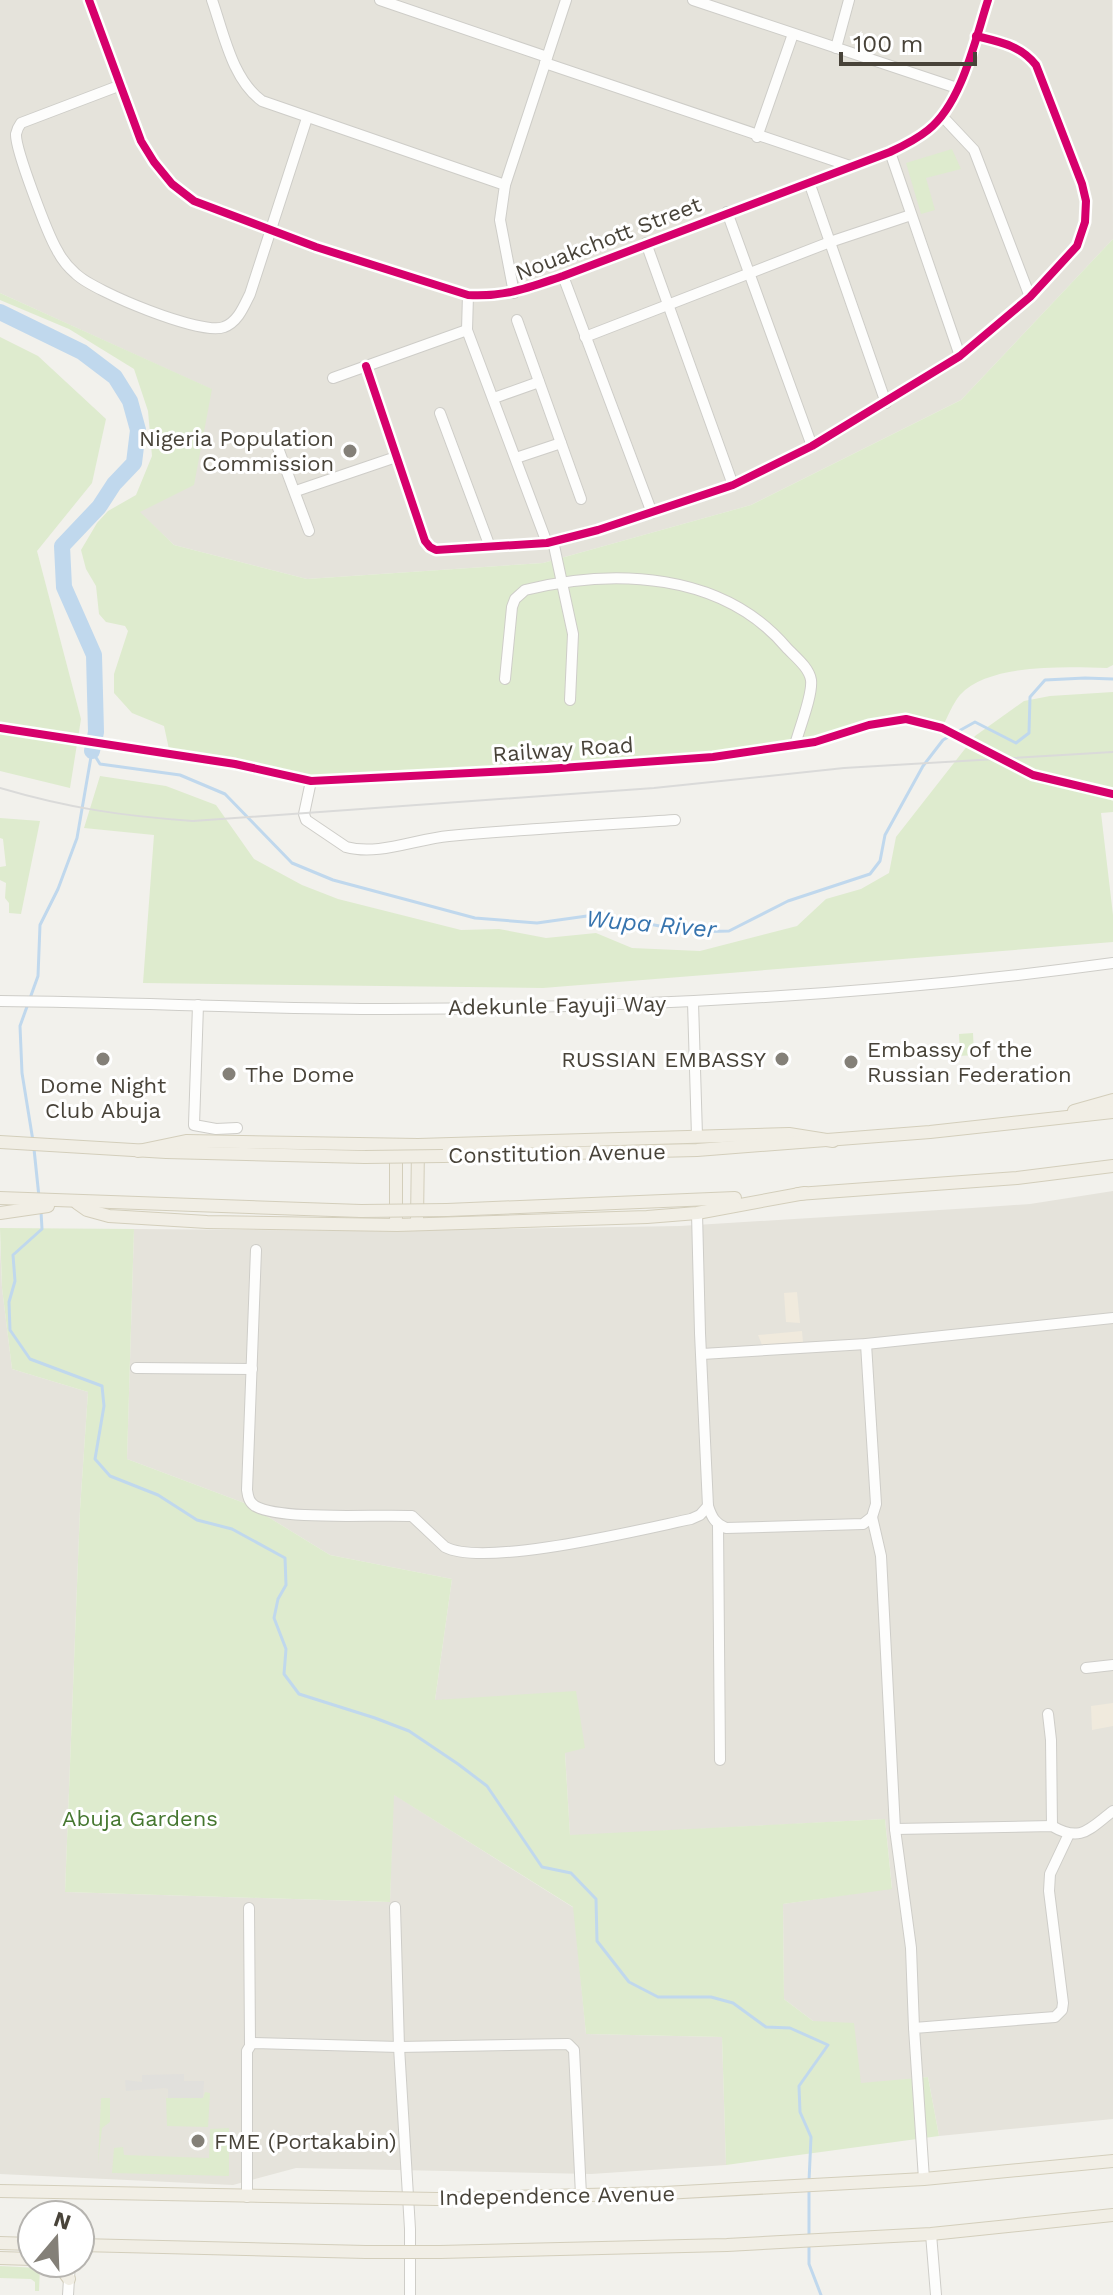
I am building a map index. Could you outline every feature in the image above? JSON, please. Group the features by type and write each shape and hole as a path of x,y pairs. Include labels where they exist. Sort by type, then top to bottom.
{"main road":[{"path":"1039,1121 1113,1100"},
{"name":"Constitution Avenue","path":"0,1142 138,1151 365,1157 697,1150 833,1141 1113,1112"},
{"path":"138,1151 186,1141 418,1145 789,1134 833,1141"},
{"path":"397,1145 397,1225"},
{"path":"417,1224 418,1145"},
{"path":"0,1198 361,1211 447,1210 698,1201 1017,1178 1109,1168"},
{"path":"0,1213 70,1202 109,1216 207,1222 397,1225 647,1217 697,1213 805,1193"},
{"name":"Independence Avenue","path":"0,2191 437,2199 924,2179 1113,2161"},
{"path":"96,2245 440,2252 764,2243 931,2234 1113,2215"}],"street":[{"name":"Nouakchott Street","path":"89,0 141,141 172,184 194,201 270,230 468,295 514,293 563,276 890,152 929,130 942,116 957,88 988,0"},
{"path":"212,0 236,66 247,87 262,101 505,185"},
{"path":"380,0 757,137 850,166"},
{"path":"514,293 500,220 505,185 566,0"},
{"path":"693,0 957,88"},
{"path":"836,48 849,0"},
{"path":"757,137 793,34"},
{"path":"366,366 425,541 436,550 550,542 598,530 733,485 812,446 960,356 1030,297 1077,246 1085,222 1084,193 1036,65 1030,57 1010,44 976,36"},
{"path":"121,85 21,123 16,137 22,156 56,250 75,274 99,290 208,329 222,328 231,323 245,304 307,118"},
{"path":"942,116 974,150 1030,297"},
{"path":"890,152 960,356"},
{"path":"809,182 886,403"},
{"path":"727,212 812,446"},
{"path":"585,337 830,242 911,215"},
{"path":"646,243 733,485"},
{"path":"563,276 652,513"},
{"path":"468,295 467,330 563,583 573,634 570,700"},
{"path":"517,320 581,499"},
{"path":"333,378 467,330"},
{"path":"494,398 539,382"},
{"path":"440,413 490,547"},
{"path":"275,440 309,531"},
{"path":"516,458 561,443"},
{"path":"296,491 396,457"},
{"path":"505,679 515,599 525,590 620,577 665,581 704,591 759,619 808,670 812,686 795,745"},
{"name":"Railway Road","path":"0,728 235,764 311,781 713,757 795,745 896,719 917,720 974,743 1033,775 1113,794"},
{"path":"311,781 304,814 306,820 353,849 448,836 675,820"},
{"name":"Adekunle Fayuji Way","path":"0,1001 387,1009 693,1002 958,981 1113,963"},
{"path":"693,1002 697,1136"},
{"path":"198,1005 194,1125 216,1129 237,1128"},
{"path":"697,1213 708,1506 718,1525 726,1528 863,1524 872,1517 876,1504 866,1344"},
{"path":"256,1250 247,1490 251,1503 257,1507 295,1514 412,1516 451,1551 476,1553 526,1550 616,1536 691,1519 708,1506"},
{"path":"702,1354 866,1344 1113,1318"},
{"path":"136,1368 252,1369"},
{"path":"872,1517 881,1556 895,1829 911,1948 924,2179"},
{"path":"718,1525 720,1760"},
{"path":"1086,1668 1113,1665"},
{"path":"1048,1714 1052,1826"},
{"path":"895,1829 1052,1826 1068,1836 1085,1833 1113,1811"},
{"path":"914,2028 1059,2015 1063,2003 1049,1891 1050,1874 1068,1836"},
{"path":"395,1907 399,2047 410,2229 410,2295"},
{"path":"247,2197 249,1908"},
{"path":"250,2044 399,2047 568,2044 574,2050 581,2195"},
{"path":"931,2234 936,2295"},
{"path":"68,2295 69,2279"}],"shaded area":[{"path":"0,0 1112,0 1113,239 961,400 751,505 543,563 307,579 174,545 139,512 211,389 0,293"},
{"path":"1113,1191 1113,2119 939,2136 928,2077 861,2084 813,2021 784,1999 783,1904 892,1888 885,1819 570,1836 565,1752 585,1747 435,1700 452,1579 330,1555 247,1504 127,1459 134,1229 371,1231 680,1226 1030,1204"},
{"path":"0,1242 12,1369 88,1392 80,1509 65,1892 390,1902 393,1794 574,1908 586,2034 722,2037 726,2165 591,2174 296,2168 233,2185 0,2174"},
{"path":"797,1292 800,1323 786,1322 784,1293"},
{"path":"802,1331 803,1342 762,1345 758,1335"},
{"path":"1113,1703 1113,1726 1092,1730 1091,1706"},
{"path":"184,2074 184,2081 204,2081 203,2098 168,2098 168,2089 165,2088 126,2091 125,2080 142,2082 142,2075"}],"green space":[{"path":"952,149 961,169 926,178 935,210 921,214 906,163"},
{"path":"1113,239 1113,665 1107,668 1029,669 990,677 960,695 942,728 917,720 713,757 311,781 170,754 164,726 132,713 114,693 114,674 128,631 125,626 106,622 99,614 96,586 86,569 81,550 108,511 136,495 152,456 148,411 134,369 69,329 0,300 0,293 212,389 194,485 140,512 174,545 307,579 543,563 751,505 961,400"},
{"path":"0,337 38,356 106,419 92,483 37,551 81,719 70,788 0,771"},
{"path":"1113,692 1113,812 1101,813 1113,915 1113,942 543,988 143,983 154,835 84,828 100,776 166,786 216,805 254,859 302,885 338,899 461,930 499,929 546,938 596,933 632,948 700,951 797,926 826,899 861,889 889,873 896,837 975,736 1024,701"},
{"path":"0,818 40,821 21,914 9,913 9,903 5,898 6,883 0,880 0,867 6,866 3,839 0,838"},
{"path":"973,1033 974,1055 960,1056 959,1034"},
{"name":"Abuja Gardens","path":"0,1228 134,1229 127,1459 247,1504 330,1555 452,1579 435,1700 576,1691 585,1748 565,1753 570,1835 885,1819 892,1889 783,1904 784,1999 813,2021 854,2023 861,2083 928,2077 939,2136 726,2165 722,2037 586,2034 573,1907 394,1795 390,1902 65,1892 80,1509 88,1392 12,1369 2,1288"},
{"path":"205,2092 210,2093 208,2127 167,2126 166,2098 203,2098"},
{"path":"101,2098 110,2098 110,2122 102,2128 98,2164"},
{"path":"229,2128 229,2176 112,2173 114,2148 123,2147 124,2155 209,2158 210,2129"},
{"path":"0,2266 16,2267 16,2279 0,2278"},
{"path":"31,2279 40,2279 39,2291 35,2291 35,2282"}],"waterway":[{"path":"0,312 82,352 115,377 130,401 138,430 134,463 62,546 64,587 94,655 96,732 92,751"},
{"name":"Wupa River","path":"957,732 975,722 1016,743 1029,733 1030,697 1045,680 1113,679"},
{"name":"Wupa River","path":"92,751 100,764 180,775 225,794 292,863 333,880 475,918 537,923 587,916 623,919 691,932 729,931 788,901 870,874 880,861 885,835 923,766 943,740 950,736"},
{"path":"33,1141 22,1073 20,1026 38,976 40,925 58,889 77,838 92,751"},
{"path":"34,1149 39,1197"},
{"path":"41,1212 42,1229 13,1255 15,1281 9,1302 10,1330 30,1359 102,1386 104,1406 95,1459 110,1476 158,1495 197,1520 232,1529 285,1558 286,1585 278,1599 274,1618 286,1649 284,1674 299,1694 409,1731 487,1786 542,1867 571,1873 596,1899 597,1941 629,1982 658,1997 711,1997 733,2003 766,2027 790,2028 828,2045 799,2086 800,2112 811,2137 809,2181"},
{"path":"809,2189 809,2237"},
{"path":"809,2245 809,2264 821,2295"}],"tram line":[{"path":"0,788 95,810 193,821 654,788 844,768 1113,752"}],"cycle path":[{"path":"89,0 141,141 172,184 194,201 316,247 468,295 516,291 563,276 890,152 915,139 928,130 950,104 966,70 988,0"},
{"path":"366,366 425,541 436,550 547,543 598,530 733,485 812,446 960,356 1030,297 1077,246 1085,222 1086,201 1036,65 1016,49 976,36"},
{"path":"0,728 235,764 311,781 713,757 815,742 869,725 906,719 942,728 1033,775 1113,794"}],"place":[{"name":"Nigeria Population Commission","path":"350,451"},
{"name":"Dome Night Club Abuja","path":"103,1059"},
{"name":"RUSSIAN EMBASSY","path":"782,1059"},
{"name":"Embassy of the Russian Federation","path":"851,1062"},
{"name":"The Dome","path":"229,1074"},
{"name":"FME (Portakabin)","path":"198,2141"}]}
